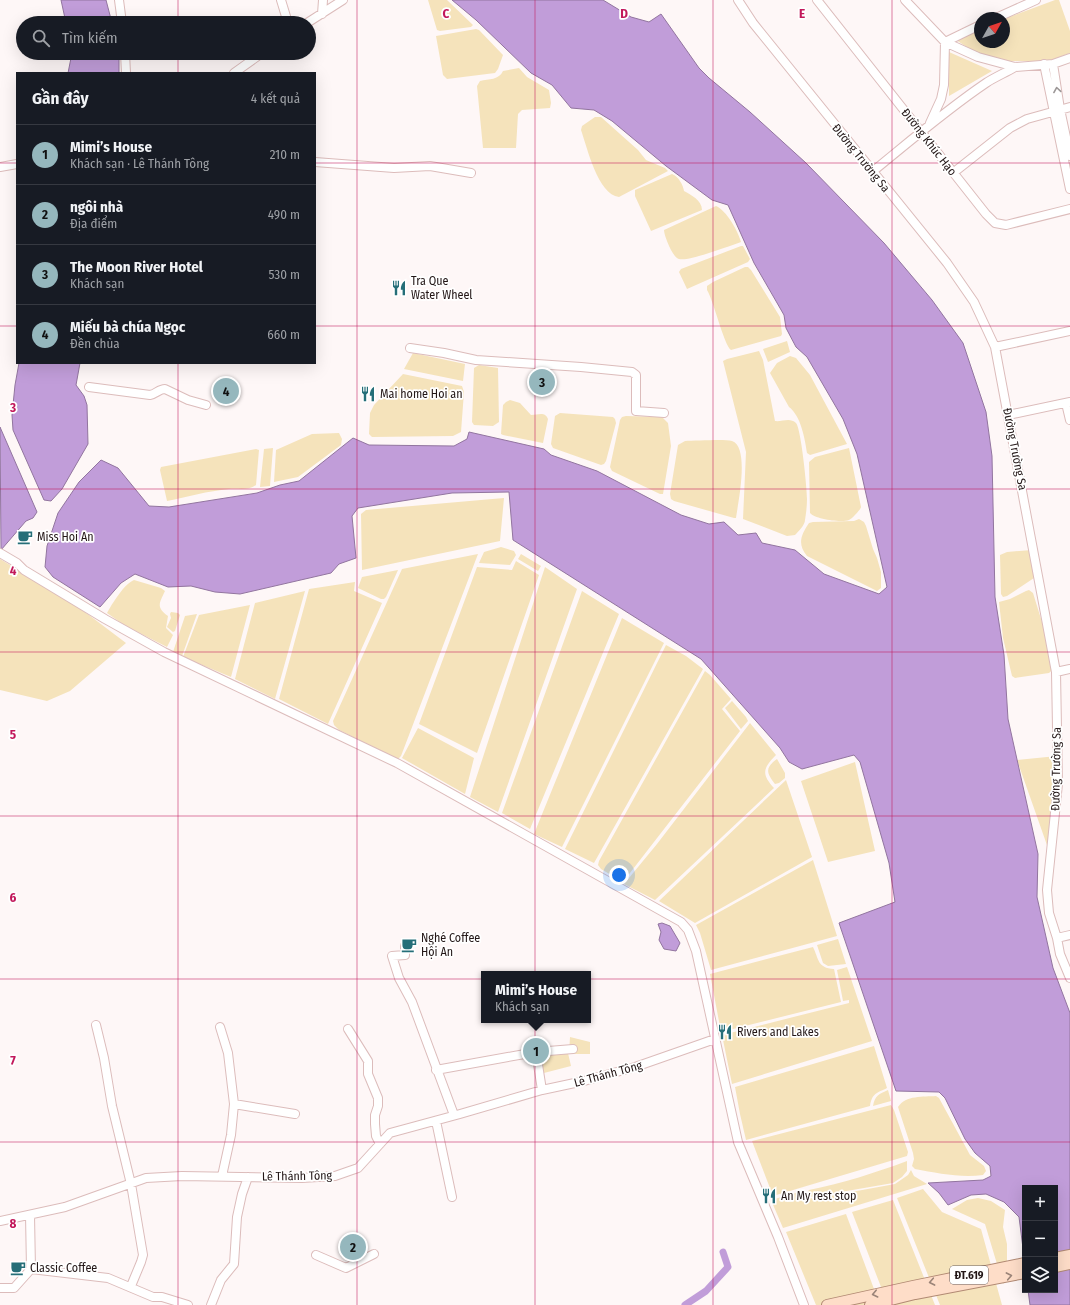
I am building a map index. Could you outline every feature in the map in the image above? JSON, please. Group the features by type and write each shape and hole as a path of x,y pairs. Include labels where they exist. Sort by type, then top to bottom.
{"main road":[{"path":"1058,1257 1070,1254"},
{"path":"1058,1266 1070,1264"},
{"name":"ĐT.619","path":"870,1305 914,1290 1022,1265"},
{"name":"ĐT.619","path":"826,1305 1022,1273"}],"street":[{"path":"119,0 121,16"},
{"path":"281,0 286,16"},
{"path":"322,14 323,0"},
{"path":"316,18 343,0"},
{"name":"Đường Trường Sa","path":"738,0 752,23 947,263 974,302 995,347 1056,672 1058,784 1047,890 1050,913 1060,954 1070,978"},
{"name":"Đường Khúc Hạo","path":"817,0 995,223 1006,225 1070,209"},
{"path":"905,0 944,42 978,57 1015,67 1053,64 1070,58"},
{"path":"1009,12 1036,0"},
{"path":"944,42 974,28"},
{"path":"929,125 941,99 944,85 944,42"},
{"path":"125,60 126,72"},
{"path":"235,72 252,60"},
{"path":"1044,64 1070,156"},
{"path":"1053,64 1057,110 1070,190"},
{"path":"872,172 929,125 987,82 1015,67"},
{"path":"953,172 1010,128 1027,119 1070,107"},
{"path":"316,162 394,168 430,166 471,173"},
{"path":"0,167 16,164"},
{"path":"995,347 1070,331"},
{"path":"410,348 428,350 476,360 632,372 636,375 636,411 664,413"},
{"path":"90,387 150,395 153,395 161,389 165,389 188,400 206,405"},
{"path":"1008,415 1068,402 1070,420"},
{"path":"0,553 17,563 24,570 105,619 164,652 397,763 681,922 688,930 696,951 738,1142 778,1237 804,1305"},
{"path":"1056,672 1070,670"},
{"path":"1057,938 1070,934"},
{"path":"410,944 405,946 405,955 392,956 399,978 412,1002 454,1115"},
{"path":"96,1025 104,1058 112,1106 131,1184 143,1255 131,1286"},
{"path":"220,1027 228,1053 234,1104 231,1135 222,1176"},
{"path":"348,1029 368,1061 368,1074 378,1098 375,1124 376,1136 380,1144"},
{"name":"Lê Thánh Tông","path":"0,1221 65,1207 146,1178 222,1176 302,1178 335,1176 358,1168 390,1133 542,1090 584,1081 635,1067 715,1039"},
{"path":"436,1070 536,1052 573,1049"},
{"path":"536,1052 542,1090"},
{"path":"234,1104 294,1114"},
{"path":"436,1120 452,1197"},
{"path":"211,1305 221,1280 234,1264 237,1217 242,1194 248,1177"},
{"path":"0,1288 14,1288 31,1269 30,1215"},
{"path":"316,1255 346,1268 374,1254"},
{"path":"31,1269 108,1278 131,1286 153,1297 162,1297 188,1305"}],"shaded area":[{"path":"61,0 106,0 110,16 64,16"},
{"path":"428,0 447,0 473,25 471,27 440,31 437,30"},
{"path":"452,0 603,0 631,17 649,22 661,14 699,68 806,163 884,243 932,300 963,343 986,412 992,456 995,597 1004,655 1008,719 1038,854 1037,897 1053,968 1070,1013 1070,1305 1030,1305 1028,1293 1058,1293 1058,1185 1022,1185 1022,1240 1019,1217 1004,1202 986,1194 971,1195 948,1205 939,1193 928,1183 983,1180 991,1176 990,1166 975,1153 965,1139 945,1098 939,1092 896,1091 839,923 895,902 889,863 860,762 854,755 802,769 789,762 780,748 701,659 513,540 509,492 452,493 358,508 352,516 356,558 339,564 331,573 240,594 215,592 191,586 168,587 135,574 121,583 100,607 53,577 45,567 47,546 58,513 79,482 101,460 118,468 149,506 169,507 257,493 280,485 299,481 353,438 369,445 454,446 467,439 469,432 544,449 551,455 597,471 681,515 709,524 724,522 738,535 756,533 762,543 795,550 824,574 879,594 887,587 857,454 843,419 807,357 796,347 786,328 784,315 754,263 728,205 712,200 666,166 612,121 594,110 571,108 552,85 531,73 476,20"},
{"path":"1055,0 1059,0 1070,31 1070,53 1049,61 1006,61 979,55 953,38 974,30 974,48 1010,48 1010,17"},
{"path":"476,29 479,30 503,55 498,69 495,73 447,79 443,75 436,36"},
{"path":"949,52 992,71 949,96"},
{"path":"71,60 119,60 119,72 68,72"},
{"path":"519,68 527,77 549,90 551,103 550,108 522,110 518,114 516,148 483,148 477,86 480,81 496,78 503,71"},
{"path":"595,117 601,117 638,150 646,160 665,168 668,171 619,197 612,194 605,188 594,169 581,130 582,126"},
{"path":"672,174 680,181 684,191 693,196 700,203 702,210 651,231 635,196 635,190"},
{"path":"716,206 724,212 732,222 741,242 691,258 677,258 669,246 664,230"},
{"path":"743,246 750,259 748,262 687,289 679,272 681,269"},
{"path":"745,267 748,267 751,270 780,317 782,334 781,336 731,350 722,332 707,290 707,286"},
{"path":"787,341 790,352 768,362 763,349"},
{"path":"759,351 763,360 775,421 794,421 798,427 800,435 805,471 807,504 805,522 795,535 787,536 743,519 746,452 723,361"},
{"path":"413,353 465,364 463,381 404,369"},
{"path":"790,356 796,358 810,375 847,444 810,455 807,453 804,435 797,416 789,407 770,373 777,363"},
{"path":"19,364 80,364 76,385 84,396 87,405 88,444 62,489 51,501 44,500 13,430 12,415"},
{"path":"479,365 498,368 499,422 493,426 474,425 472,422 474,368"},
{"path":"403,374 462,386 464,392 461,432 453,436 372,437 369,434 370,413 374,405"},
{"path":"510,400 520,403 531,415 543,414 547,417 548,419 543,443 501,434 503,405"},
{"path":"560,413 613,417 615,419 616,423 604,464 601,465 553,448 551,444 555,416"},
{"path":"622,417 662,417 668,423 671,446 663,494 660,494 612,471 610,467 620,420"},
{"path":"0,427 37,512 33,518 26,521 1,550"},
{"path":"339,433 342,439 341,445 298,477 274,482 276,450 312,434"},
{"path":"728,440 737,445 742,464 742,476 736,518 671,499 670,494 678,445 685,441"},
{"path":"273,448 270,486 260,487 264,449"},
{"path":"849,448 861,508 852,518 845,521 828,520 813,515 810,513 809,462 815,457"},
{"path":"256,449 259,450 256,485 253,487 247,489 213,491 167,501 160,470 161,467"},
{"path":"504,498 500,541 362,570 361,514 366,510"},
{"path":"859,519 864,522 866,526 881,572 881,588 877,591 807,556 801,543 802,536 809,523 854,521"},
{"path":"501,547 514,551 516,555 510,565 479,563 484,552"},
{"path":"1032,550 1034,578 1007,596 1003,597 1001,594 1000,555 1007,552"},
{"path":"478,554 401,756 398,759 339,730 334,725 333,721 402,569"},
{"path":"521,554 541,566 538,571 518,559"},
{"path":"0,559 73,603 126,643 70,691 47,701 0,690"},
{"path":"516,561 539,575 477,753 419,724 477,567 512,570"},
{"path":"545,567 577,589 498,812 470,797"},
{"path":"398,570 384,599 358,588 362,577"},
{"path":"134,580 161,588 165,591 160,602 160,608 168,616 166,628 173,635 167,647 124,625 107,613 122,590"},
{"path":"355,582 354,591 382,603 328,724 279,699 309,589"},
{"path":"1029,590 1033,593 1046,635 1052,670 1049,673 1015,678 1012,676 1003,638 999,602 1010,599"},
{"path":"305,591 275,699 235,679 255,603"},
{"path":"582,591 619,614 530,829 502,813"},
{"path":"250,605 231,677 183,657 199,615"},
{"path":"171,612 178,613 180,615 175,631 173,632 167,627 171,618"},
{"path":"197,614 182,656 173,652 185,616"},
{"path":"622,618 664,643 562,847 534,834"},
{"path":"666,645 686,656 703,669 594,863 565,849"},
{"path":"705,671 731,699 722,709 740,731 623,882 601,869 598,865 599,861"},
{"path":"732,701 748,721 741,729 725,708"},
{"path":"750,723 776,755 768,764 765,771 767,779 774,788 655,900 624,884 657,844"},
{"path":"418,728 474,758 465,794 402,758"},
{"path":"1057,756 1048,848 1017,760"},
{"path":"777,759 785,773 785,778 779,783 775,784 768,770 770,765"},
{"path":"855,762 875,851 828,862 801,781"},
{"path":"786,780 812,857 695,923 659,901"},
{"path":"813,860 837,936 711,970 700,933 696,925"},
{"path":"662,923 670,926 680,943 676,951 664,949 659,940 661,932 658,924"},
{"path":"838,939 846,964 828,966 823,963 817,945"},
{"path":"813,947 821,965 834,969 841,1002 721,1032 710,974"},
{"path":"847,967 872,1041 732,1084 722,1035 849,1003 849,1000 843,1001 837,970"},
{"path":"570,1037 590,1042 590,1054 569,1054"},
{"path":"874,1046 887,1088 878,1092 872,1098 870,1106 746,1140 735,1087"},
{"path":"568,1053 571,1066 540,1074 546,1055"},
{"path":"888,1090 891,1101 873,1106 878,1095"},
{"path":"936,1096 939,1098 970,1155 984,1166 986,1171 983,1175 949,1175 915,1169 912,1166 914,1159 913,1153 898,1107 905,1100"},
{"path":"891,1105 908,1152 907,1156 773,1196 752,1141"},
{"path":"907,1161 907,1171 902,1177 893,1183 812,1197 807,1193 809,1190 883,1170"},
{"path":"911,1170 914,1176 927,1184 783,1228 771,1200 803,1191 807,1196 813,1199 895,1184 908,1175"},
{"path":"923,1189 942,1212 981,1229 1002,1305 940,1305 897,1198"},
{"path":"978,1198 991,1201 1005,1210 1003,1227 1007,1244 1007,1262 1010,1276 1003,1284 985,1224 952,1209 967,1200"},
{"path":"893,1200 935,1305 888,1305 852,1212"},
{"path":"846,1214 880,1305 816,1305 786,1232"}],"waterway":[{"path":"685,1305 706,1291 728,1267 723,1252"}],"place":[{"name":"Tra Que Water Wheel","path":"399,288"},
{"name":"The Moon River Hotel","path":"542,382"},
{"name":"Miếu bà chúa Ngọc","path":"226,391"},
{"name":"Mai home Hoi an","path":"368,394"},
{"name":"Miss Hoi An","path":"25,537"},
{"name":"Nghé Coffee Hội An","path":"409,945"},
{"name":"Rivers and Lakes","path":"725,1032"},
{"name":"Mimi’s House","path":"536,1051"},
{"name":"An My rest stop","path":"769,1196"},
{"name":"ngôi nhà","path":"353,1247"},
{"name":"Classic Coffee","path":"18,1268"}]}
